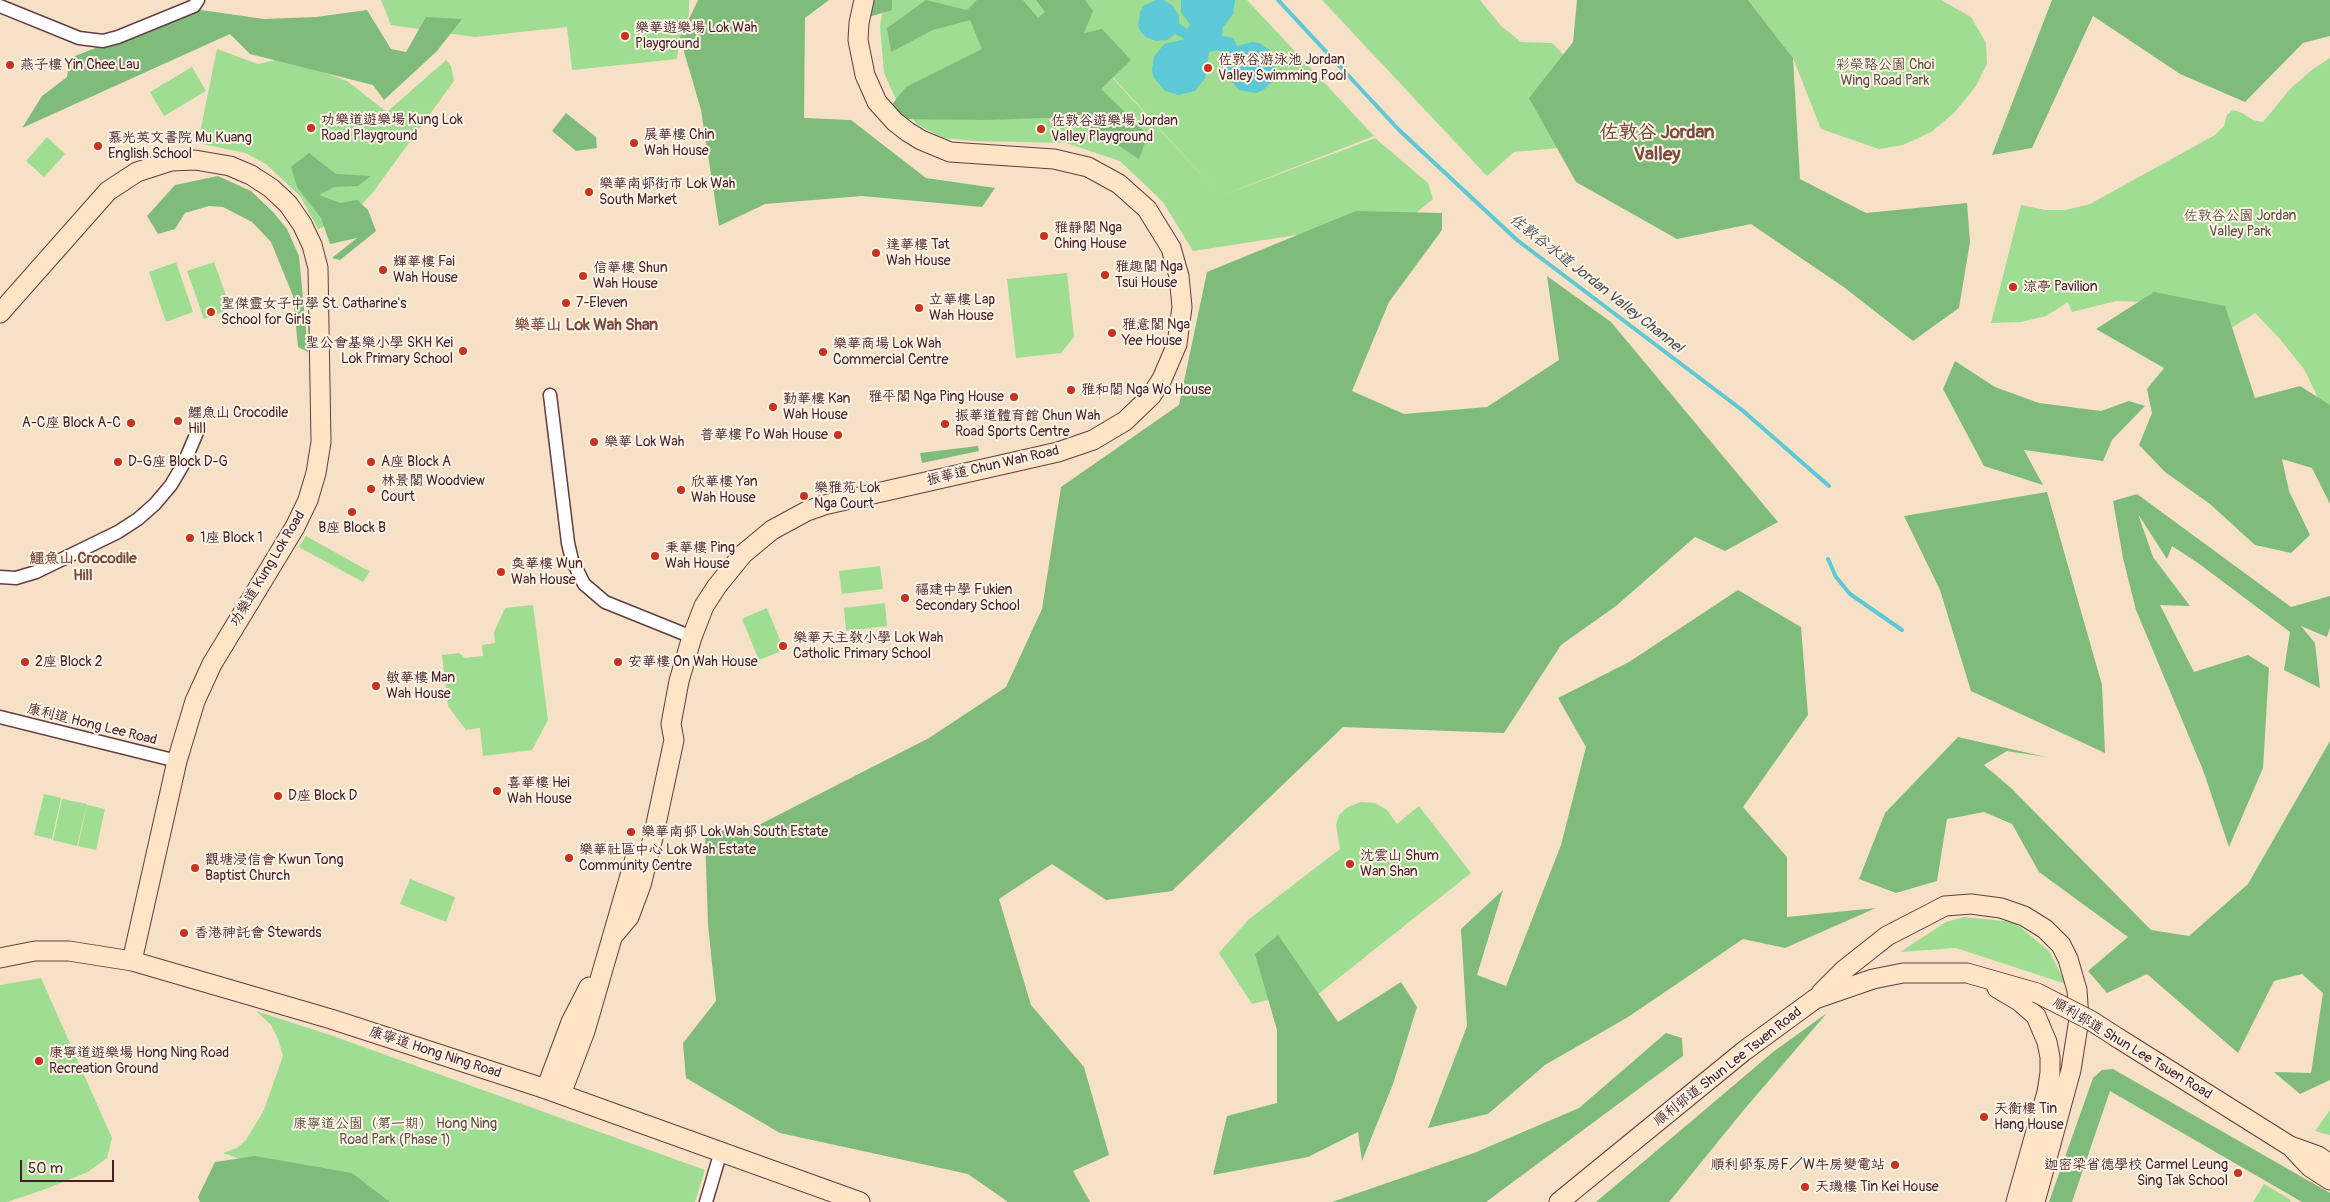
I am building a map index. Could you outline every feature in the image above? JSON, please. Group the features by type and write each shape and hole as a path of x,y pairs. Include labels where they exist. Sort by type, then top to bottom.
{"main road":[{"name":"振華道 Chun Wah Road","path":"553,1092 585,1031 613,936 629,917 640,885 654,838 674,740 671,724 679,681 692,638 704,606 717,586 743,554 772,530 807,511 842,500 1058,452 1093,440 1125,421 1151,396 1162,379 1177,344 1182,306 1179,276 1167,241 1146,209 1119,184 1088,167 1054,159 950,152 921,140 908,132 895,122 877,102 864,75 858,40 864,0"},
{"name":"功樂道 Kung Lok Road","path":"0,313 108,191 137,172 165,162 206,161 230,166 251,175 271,188 288,204 302,224 312,245 319,280 321,442 316,473 308,500 295,527 206,675 193,709 177,761 132,961"},
{"path":"1815,999 1844,970 1887,936 1944,906 1971,904 2001,908 2024,916 2045,929 2060,945 2068,959 2078,990 2079,1019 2076,1045 2035,1202"},
{"name":"康寧道 Hong Ning Road","path":"0,958 35,951 68,951 132,961 315,1014 553,1092 860,1202"},
{"name":"順利邨道 Shun Lee Tsuen Road","path":"1559,1202 1744,1051 1815,999 1873,978 1902,972 1967,973 2037,993 2090,1020 2290,1146 2318,1156 2330,1164"},
{"path":"1989,978 1997,988 2019,1001 2036,1016 2048,1042 2050,1057 2047,1092 2016,1202"},
{"name":"順利邨道 Shun Lee Tsuen Road","path":"2290,1146 2310,1167 2330,1180"}],"street":[{"path":"0,6 79,38 103,41 118,37 194,6 198,0"},
{"path":"550,395 568,543 572,560 581,578 592,593 604,602 692,638"},
{"path":"0,577 16,578 36,572 138,519 155,504 171,485 184,463 198,430"},
{"name":"康利道 Hong Lee Road","path":"0,717 177,761"},
{"path":"706,1202 721,1151"}],"green space":[{"name":"樂華遊樂場 Lok Wah Playground","path":"381,0 689,0 689,15 680,38 677,59 572,70 567,27 475,37 391,25"},
{"path":"698,0 829,0 805,18 804,118 851,120 926,178 995,188 982,207 862,196 765,204 719,226 701,110 680,38"},
{"path":"871,0 892,0 892,10 865,18"},
{"path":"885,0 1041,0 1218,193 1043,0 1247,0 1374,136 1221,196 1375,138 1428,183 1433,199 1389,235 1329,230 1193,251 1163,202 1120,161 1066,143 974,141 943,138 918,125 898,104 884,73 880,26"},
{"path":"926,0 967,10 977,0 1023,0 1038,18 1045,12 1036,0 1085,0 1093,11 1084,33 1102,29 1131,60 1101,89 1148,135 1139,159 1074,117 986,120 898,119 889,108 906,87 982,49 970,20 933,30 891,52 887,28"},
{"path":"1322,0 1480,0 1501,26 1521,42 1552,43 1648,140 1514,152 1487,176"},
{"path":"1577,0 1748,0 1793,58 1800,179 1866,213 1967,203 1970,242 1959,308 1913,341 1845,288 1751,224 1677,239 1576,182 1529,98 1573,42"},
{"name":"彩榮路公園 Choi Wing Road Park","path":"1748,0 1941,0 1971,17 1986,43 1987,64 1976,86 1954,113 1931,132 1903,145 1879,149 1821,129 1793,58"},
{"path":"2052,0 2330,0 2330,36 2303,43 2245,102 2180,74 2093,16 2032,148 1992,155"},
{"path":"194,9 264,19 316,17 367,10 391,49 406,52 426,17 462,19 437,51 384,100 373,85 250,54 230,34 22,128 42,96 67,77 70,58"},
{"name":"功樂道遊樂場 Kung Lok Road Playground","path":"217,49 258,64 276,60 304,65 347,81 387,112 446,60 451,66 454,81 374,191 351,216 318,229 300,196 266,164 245,153 198,143"},
{"name":"佐敦谷公園 Jordan Valley Park","path":"2330,58 2330,411 2321,404 2304,369 2279,338 2255,313 2225,332 2145,302 2116,301 2072,312 2068,302 2046,316 2021,322 1991,323 2021,205 2045,210 2065,210 2090,204 2215,135 2224,126 2227,115 2233,110 2253,120 2263,122 2291,88 2313,69"},
{"path":"192,67 206,91 164,116 150,92"},
{"path":"566,113 596,137 597,148 576,151 552,131"},
{"path":"47,137 65,154 44,177 26,161"},
{"path":"309,153 336,174 371,176 358,186 334,187 319,195 340,203 357,200 368,210 376,231 340,260 332,258 357,238 330,244 321,218 297,187 291,167"},
{"path":"218,176 251,191 273,212 287,229 299,256 308,352 298,347 293,296 271,242 252,222 223,207 209,206 185,213 175,229 158,234 147,216 175,185"},
{"path":"1356,211 1442,213 1442,230 1389,302 1352,391 1404,414 1487,407 1559,360 1547,276 1611,322 1778,522 1725,551 1695,537 1616,606 1561,645 1504,733 1343,727 1172,891 1106,900 1052,864 999,899 1031,1005 1084,1067 1109,1155 1073,1171 1090,1202 1008,1202 968,1174 780,1133 686,1078 683,1043 716,1001 708,925 705,835 721,830 745,832 929,738 1006,687 1042,609 1061,487 1179,405 1207,272"},
{"path":"176,262 193,312 166,322 149,272"},
{"path":"214,262 231,309 204,319 187,271"},
{"path":"1067,273 1074,337 1061,353 1016,358 1007,279"},
{"path":"2154,292 2225,306 2255,398 2300,386 2330,405 2330,504 2312,468 2282,459 2289,491 2310,535 2291,553 2255,545 2210,504 2165,472 2139,445 2152,413 2147,389 2164,368 2096,329"},
{"path":"1955,361 1995,387 2039,403 2101,411 2129,401 2145,406 2112,440 2103,461 2024,450 2043,485 1984,466 1943,389"},
{"path":"978,446 979,451 922,463 920,453"},
{"path":"2047,492 2102,685 2105,753 1971,691 1940,590 1904,516"},
{"path":"2137,494 2291,607 2330,596 2330,627 2327,637 2301,626 2315,643 2320,688 2284,670 2290,632 2198,563 2172,546 2167,559 2138,514 2153,557 2190,606 2160,605 2194,672 2248,655 2269,668 2263,768 2229,847 2203,770 2136,610 2123,558 2113,501"},
{"path":"306,536 370,571 363,582 299,547"},
{"path":"880,566 883,589 842,594 839,571"},
{"path":"1738,590 1801,627 1808,715 1743,807 1787,857 1787,917 1876,908 1785,948 1743,939 1628,1017 1545,1065 1488,1114 1428,1128 1467,1026 1461,929 1503,890 1477,975 1506,986 1561,845 1586,747 1558,698 1629,662"},
{"path":"885,603 887,626 846,631 844,608"},
{"path":"533,605 548,720 532,750 483,756 480,728 466,730 448,706 442,655 459,653 465,658 483,656 482,645 495,643 494,632 505,608"},
{"path":"767,608 784,650 759,660 742,619"},
{"path":"1958,737 2046,757 2007,751 1984,765 2011,788 2151,930 2189,936 2248,884 2330,741 2330,1080 2300,1094 2274,1072 2311,1073 2323,993 2302,974 2274,981 2238,1053 2147,974 2107,993 2088,971 2128,937 2039,872 2012,824 1984,812 1947,819 1937,881 1896,893 1859,879 1885,813"},
{"path":"44,794 61,798 52,839 34,835"},
{"path":"62,799 87,804 77,846 53,840"},
{"path":"1361,802 1375,803 1387,810 1397,824 1419,806 1471,873 1312,999 1284,996 1252,1004 1219,953 1249,919 1340,849 1336,825 1339,815 1348,807"},
{"path":"87,805 105,809 96,850 78,846"},
{"path":"410,879 455,897 446,922 400,904"},
{"path":"1964,917 2014,922 2049,951 2066,984 1956,948 1900,952 1946,922"},
{"path":"1278,935 1338,1022 1401,982 1417,1007 1393,1084 1362,1161 1358,1132 1308,1157 1213,1175 1227,1116 1277,1103 1277,1030 1255,954"},
{"name":"康寧道遊樂場 Hong Ning Road Recreation Ground","path":"41,978 112,1138 107,1158 88,1172 43,1190 7,1202 0,1202 0,985"},
{"name":"康寧道公園（第一期） Hong Ning Road Park (Phase 1)","path":"256,1011 333,1036 705,1170 695,1202 377,1202 307,1182 223,1153 237,1148 246,1140 264,1110 283,1056 271,1025"},
{"path":"1827,1013 1742,1112 1669,1202 1596,1202 1773,1052"},
{"path":"1666,1033 1682,1038 1683,1056 1486,1202 1332,1202 1474,1153 1579,1108"},
{"path":"2113,1069 2330,1193 2330,1202 2302,1202 2110,1091 2072,1202 2049,1202 2093,1078 2102,1070"},
{"path":"2330,1110 2330,1135 2315,1131"},
{"path":"255,1156 352,1173 390,1202 200,1202 198,1197 215,1162"},
{"path":"2264,1184 2291,1200 2290,1202 2253,1202"}],"water":[{"path":"1156,0 1163,0 1172,5 1179,16 1179,23 1187,29 1190,25 1181,12 1181,0 1235,0 1233,14 1223,27 1222,36 1233,38 1237,46 1252,42 1259,43 1271,51 1276,63 1273,81 1263,90 1256,93 1239,90 1228,77 1226,69 1229,55 1223,54 1218,50 1209,52 1205,78 1195,91 1178,95 1165,91 1154,78 1152,70 1154,57 1164,44 1185,39 1175,34 1167,40 1156,41 1146,37 1141,32 1138,26 1140,12 1143,6"}],"waterway":[{"name":"佐敦谷水道 Jordan Valley Channel","path":"1278,0 1399,130 1517,240 1742,410 1829,486"},
{"name":"佐敦谷水道 Jordan Valley Channel","path":"1828,559 1836,577 1850,594 1902,630"}],"place":[{"name":"樂華遊樂場 Lok Wah Playground","path":"625,36"},
{"name":"燕子樓 Yin Chee Lau","path":"10,65"},
{"name":"佐敦谷游泳池 Jordan Valley Swimming Pool","path":"1208,68"},
{"name":"功樂道遊樂場 Kung Lok Road Playground","path":"311,128"},
{"name":"佐敦谷遊樂場 Jordan Valley Playground","path":"1041,129"},
{"name":"展華樓 Chin Wah House","path":"634,143"},
{"name":"慕光英文書院 Mu Kuang English School","path":"98,146"},
{"name":"樂華南邨街市 Lok Wah South Market","path":"589,192"},
{"name":"雅靜閣 Nga Ching House","path":"1044,236"},
{"name":"達華樓 Tat Wah House","path":"876,253"},
{"name":"輝華樓 Fai Wah House","path":"383,270"},
{"name":"雅趣閣 Nga Tsui House","path":"1105,275"},
{"name":"信華樓 Shun Wah House","path":"583,276"},
{"name":"涼亭 Pavilion","path":"2013,287"},
{"name":"7-Eleven","path":"566,303"},
{"name":"立華樓 Lap Wah House","path":"919,308"},
{"name":"聖傑靈女子中學 St. Catharine's School for Girls","path":"211,312"},
{"name":"雅意閣 Nga Yee House","path":"1112,333"},
{"name":"聖公會基樂小學 SKH Kei Lok Primary School","path":"463,351"},
{"name":"樂華商場 Lok Wah Commercial Centre","path":"823,352"},
{"name":"雅和閣 Nga Wo House","path":"1071,390"},
{"name":"雅平閣 Nga Ping House","path":"1014,397"},
{"name":"勤華樓 Kan Wah House","path":"773,407"},
{"name":"鱷魚山 Crocodile Hill","path":"178,421"},
{"name":"A-C座 Block A-C","path":"131,423"},
{"name":"振華道體育館 Chun Wah Road Sports Centre","path":"945,424"},
{"name":"普華樓 Po Wah House","path":"838,435"},
{"name":"樂華 Lok Wah","path":"594,442"},
{"name":"D-G座 Block D-G","path":"118,462"},
{"name":"A座 Block A","path":"371,462"},
{"name":"林景閣 Woodview Court","path":"371,489"},
{"name":"欣華樓 Yan Wah House","path":"681,490"},
{"name":"樂雅苑 Lok Nga Court","path":"804,496"},
{"name":"B座 Block B","path":"352,512"},
{"name":"1座 Block 1","path":"190,538"},
{"name":"秉華樓 Ping Wah House","path":"655,556"},
{"name":"奐華樓 Wun Wah House","path":"501,572"},
{"name":"福建中學 Fukien Secondary School","path":"905,598"},
{"name":"樂華天主教小學 Lok Wah Catholic Primary School","path":"783,646"},
{"name":"2座 Block 2","path":"25,662"},
{"name":"安華樓 On Wah House","path":"618,662"},
{"name":"敏華樓 Man Wah House","path":"376,686"},
{"name":"喜華樓 Hei Wah House","path":"497,791"},
{"name":"D座 Block D","path":"278,796"},
{"name":"樂華南邨 Lok Wah South Estate","path":"631,832"},
{"name":"樂華社區中心 Lok Wah Estate Community Centre","path":"569,858"},
{"name":"沈雲山 Shum Wan Shan","path":"1350,864"},
{"name":"觀塘浸信會 Kwun Tong Baptist Church","path":"195,868"},
{"name":"香港神託會 Stewards","path":"184,933"},
{"name":"康寧道遊樂場 Hong Ning Road Recreation Ground","path":"39,1061"},
{"name":"天衡樓 Tin Hang House","path":"1984,1117"},
{"name":"順利邨泵房F／W牛房變電站","path":"1895,1165"},
{"name":"迦密梁省德學校 Carmel Leung Sing Tak School","path":"2238,1173"},
{"name":"天璣樓 Tin Kei House","path":"1805,1187"}],"district":[{"name":"佐敦谷 Jordan Valley","path":"1657,144"},
{"name":"樂華山 Lok Wah Shan","path":"586,326"},
{"name":"鱷魚山 Crocodile Hill","path":"83,568"}]}
